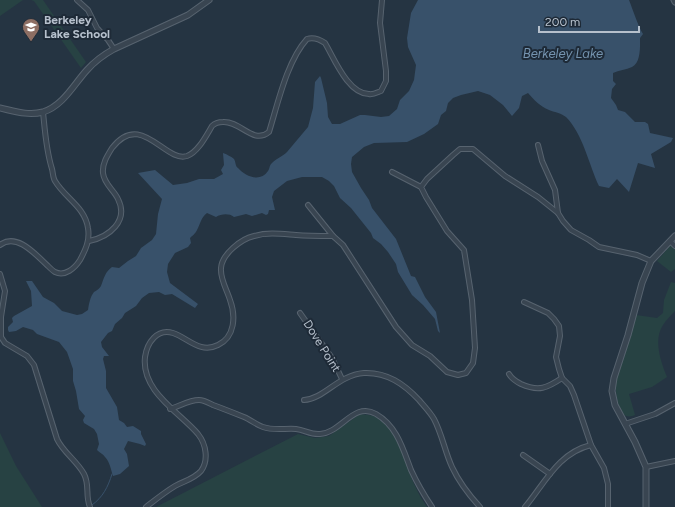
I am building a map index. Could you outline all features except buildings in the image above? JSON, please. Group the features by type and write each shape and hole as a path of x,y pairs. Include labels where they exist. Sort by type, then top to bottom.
{"street":[{"path":"77,0 88,10 99,31 114,49"},
{"path":"0,108 20,113 42,112 56,104 71,90 81,76 95,62 114,49 188,15 209,0"},
{"path":"89,241 107,234 117,226 121,218 122,208 118,198 105,181 103,164 113,148 121,140 131,135 140,135 148,138 180,157 187,156 198,148 212,126 219,122 234,124 255,136 265,136 269,132 288,74 301,45 307,39 313,38 325,43 348,83 360,92 369,95 381,91 386,81 380,23 382,0"},
{"path":"0,245 4,242 10,241 22,243 55,272 64,273 72,270 89,241 88,228 78,206 54,180 48,155 42,112"},
{"path":"538,145 542,161 555,190 558,212 563,221 571,230 600,247 638,255 651,261"},
{"path":"421,187 427,179 453,154 460,150 473,149 506,176 558,212"},
{"path":"308,205 342,245 396,327 412,345 430,356 447,372 458,375 466,373 473,363 475,348 472,300 464,250 447,231 426,198 421,187 392,172"},
{"path":"146,507 169,489 195,477 202,470 206,458 205,448 198,435 170,408 149,381 145,369 145,356 151,339 155,335 172,333 192,344 203,348 209,348 217,346 226,339 231,331 234,317 221,269 231,250 239,243 254,236 276,233 333,236"},
{"path":"646,507 646,467 615,405 612,391 614,378 628,335 642,283 651,261 675,236"},
{"path":"670,241 675,246"},
{"path":"0,274 5,291 1,317 1,337 5,343 27,356 34,365 57,439 60,445 78,465 88,484 88,498 90,507"},
{"path":"524,302 548,313 559,326 560,336 556,357 558,369 562,378 570,386 591,445 599,458 608,484 608,507 611,507"},
{"name":"Dove Point","path":"300,313 332,358 342,379"},
{"path":"304,400 311,400 342,379 355,374 372,374 392,378 408,388 434,418 449,459 460,482 480,507"},
{"path":"509,374 514,381 531,388 544,388 562,378"},
{"path":"170,408 190,400 201,400 244,417 264,428 298,429 309,434 320,434 333,431 354,414 362,411 369,411 381,417 394,431 402,443 419,487 432,507"},
{"path":"625,424 655,414 675,403"},
{"path":"525,507 550,474 566,457 591,445"},
{"path":"523,455 550,474"},
{"path":"646,467 675,461"}],"green space":[{"path":"0,0 23,0 0,16"},
{"path":"31,0 43,0 86,62 81,68 34,1"},
{"path":"670,246 675,249 675,269 671,272 657,261"},
{"path":"671,282 675,283 675,311 663,325 660,331 658,344 660,358 667,377 652,387 629,394 635,415 626,416 620,410 616,394 616,380 636,315 657,318 663,313 664,300"},
{"path":"360,414 379,418 394,434 417,491 427,507 156,507 298,434 315,438 329,436"},
{"path":"0,433 16,466 42,507 0,507"}],"water":[{"name":"Berkeley Lake","path":"418,0 629,0 643,34 640,38 639,54 635,65 613,73 613,81 616,84 612,89 611,98 618,110 625,112 635,122 645,122 648,124 650,133 673,138 671,142 651,154 655,168 638,163 629,192 617,179 609,188 599,186 581,141 572,124 566,117 540,105 528,93 522,96 519,108 512,116 503,105 490,95 478,91 461,95 453,98 448,103 446,111 441,115 438,124 424,134 407,142 374,143 364,147 352,157 352,172 369,200 372,208 396,239 411,276 415,277 425,297 436,312 440,333 438,331 435,319 412,295 388,252 373,238 371,233 351,208 340,198 334,186 322,177 302,177 287,181 274,191 272,197 275,210 269,210 268,214 266,215 262,213 252,216 246,214 234,217 225,214 216,217 207,213 202,219 196,232 190,238 191,243 188,247 175,253 168,264 167,272 170,283 198,304 195,308 172,294 165,295 159,292 149,293 142,298 136,306 125,313 115,324 112,331 108,333 101,342 102,347 109,356 104,356 103,359 106,371 106,388 117,407 119,420 127,427 133,426 141,431 146,444 145,446 128,441 124,449 127,454 129,466 120,474 113,476 108,461 97,450 99,444 97,434 94,429 84,423 83,420 85,416 79,409 73,381 73,369 67,352 59,342 37,334 33,330 23,327 16,331 9,332 8,330 8,327 13,322 12,318 14,316 32,306 31,291 26,281 32,281 43,297 54,303 62,311 77,315 88,310 94,292 101,286 108,271 112,267 119,268 136,256 141,248 152,240 156,234 158,214 162,199 138,173 155,170 173,185 199,179 214,179 223,174 221,170 224,165 223,153 234,159 237,167 248,176 261,177 265,175 270,165 287,152 308,127 313,108 315,82 320,76 327,103 328,117 332,124 340,124 360,115 381,117 389,116 397,109 400,100 409,91 414,80 416,65 408,47 407,38 411,13"}],"waterway":[{"path":"92,505 105,491 112,474"}],"place":[{"name":"Berkeley Lake School","path":"31,42"}]}
